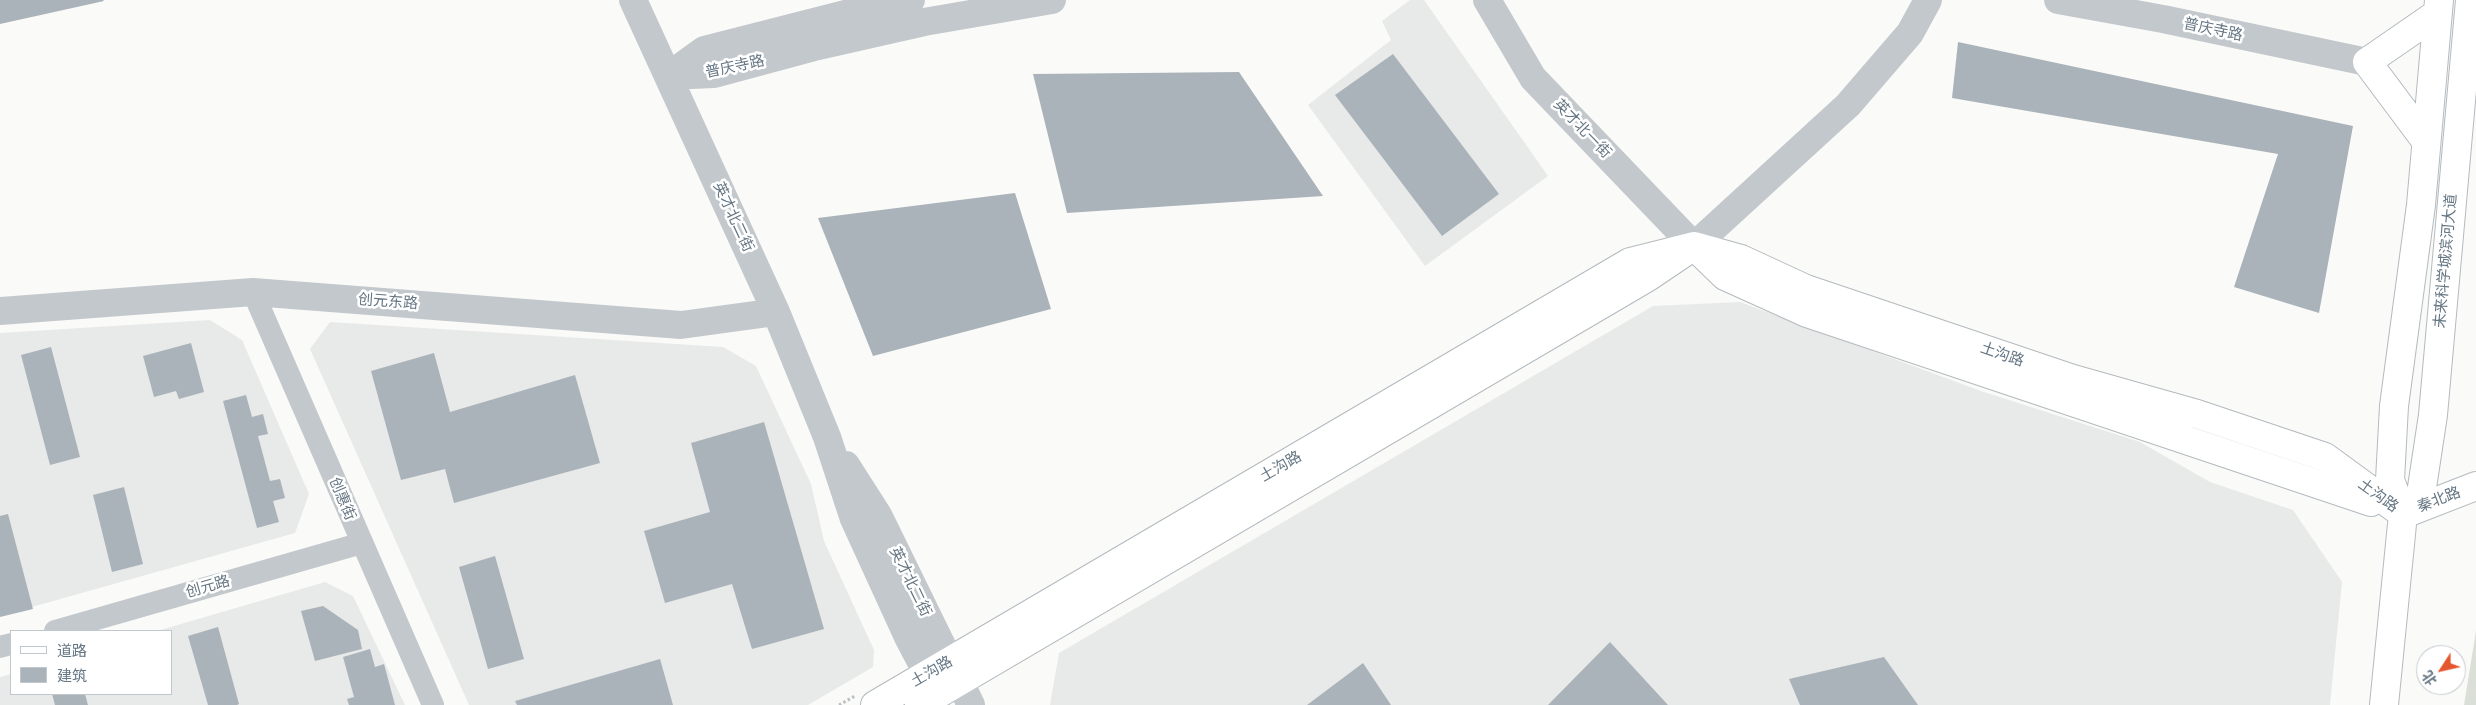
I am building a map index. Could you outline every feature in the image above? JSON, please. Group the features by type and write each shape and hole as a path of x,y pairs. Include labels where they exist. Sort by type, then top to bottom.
{"main road":[{"name":"未来科学城滨河大道","path":"2403,514 2421,494 2433,416 2470,0"},
{"path":"2426,141 2367,62 2438,6"},
{"name":"未来科学城滨河大道","path":"2384,705 2403,514 2390,480 2394,406 2421,205 2438,6"},
{"name":"土沟路","path":"876,705 944,690 1630,262 1694,246 1741,259 1806,288 2073,379 2197,414 2324,457 2403,514"},
{"name":"秦北路","path":"2403,514 2476,486"}],"street":[{"name":"英才北二街","path":"633,0 776,312 827,437 878,515 944,690"},
{"name":"普庆寺路","path":"668,76 714,74 818,46 924,22 1052,0"},
{"name":"英才北一街","path":"1487,0 1533,78 1694,246"},
{"path":"1694,246 1848,105 1910,32 1928,0"},
{"name":"普庆寺路","path":"2058,0 2163,19 2367,62"},
{"name":"普庆寺路","path":"668,76 704,50 901,1"},
{"name":"创元东路","path":"0,311 253,292 681,324 776,312"},
{"name":"创惠街","path":"253,292 433,705"},
{"name":"创元路","path":"58,630 362,543"}],"shaded area":[{"path":"1410,0 1424,0 1548,176 1425,266 1308,105 1391,40 1382,21"},
{"path":"1740,302 1981,391 2140,442 2210,482 2293,510 2342,582 2330,705 1050,705 1059,653 1653,306"},
{"path":"210,320 242,340 309,494 295,533 0,616 0,333"},
{"path":"330,322 723,347 756,366 811,484 824,541 874,650 873,667 808,705 469,705 310,349"},
{"path":"325,582 353,596 405,705 0,705 0,677 10,674 10,695 172,695 172,630 160,630"},
{"path":"2476,631 2476,705 2464,705"}],"building":[{"path":"0,0 103,0 104,1 0,24"},
{"path":"1958,42 2353,126 2319,313 2234,287 2278,154 1952,98"},
{"path":"1393,54 1499,194 1442,236 1335,95"},
{"path":"1239,72 1323,196 1067,213 1033,74"},
{"path":"1015,193 1051,309 873,356 818,218"},
{"path":"191,343 204,392 179,399 176,391 154,397 143,356"},
{"path":"51,347 80,457 50,465 21,355"},
{"path":"434,353 450,412 575,375 600,463 454,503 445,469 401,480 371,371"},
{"path":"246,395 252,417 263,414 268,434 258,436 270,481 280,479 285,498 273,501 279,522 257,528 223,401"},
{"path":"764,422 824,629 752,649 732,584 665,603 644,531 710,512 691,443"},
{"path":"124,487 143,564 112,572 93,495"},
{"path":"8,514 33,609 0,617 0,516"},
{"path":"495,556 524,659 488,669 459,567"},
{"path":"323,606 358,630 362,649 315,661 301,611"},
{"path":"218,627 239,704 237,705 208,705 188,636"},
{"path":"1610,642 1668,705 1548,705"},
{"path":"370,649 375,667 384,664 395,705 349,705 347,699 354,697 343,657"},
{"path":"1884,657 1918,705 1800,705 1789,679"},
{"path":"660,659 673,705 517,705 515,701"},
{"path":"1363,663 1391,705 1307,705"},
{"path":"52,695 85,695 88,705 55,705"}]}
